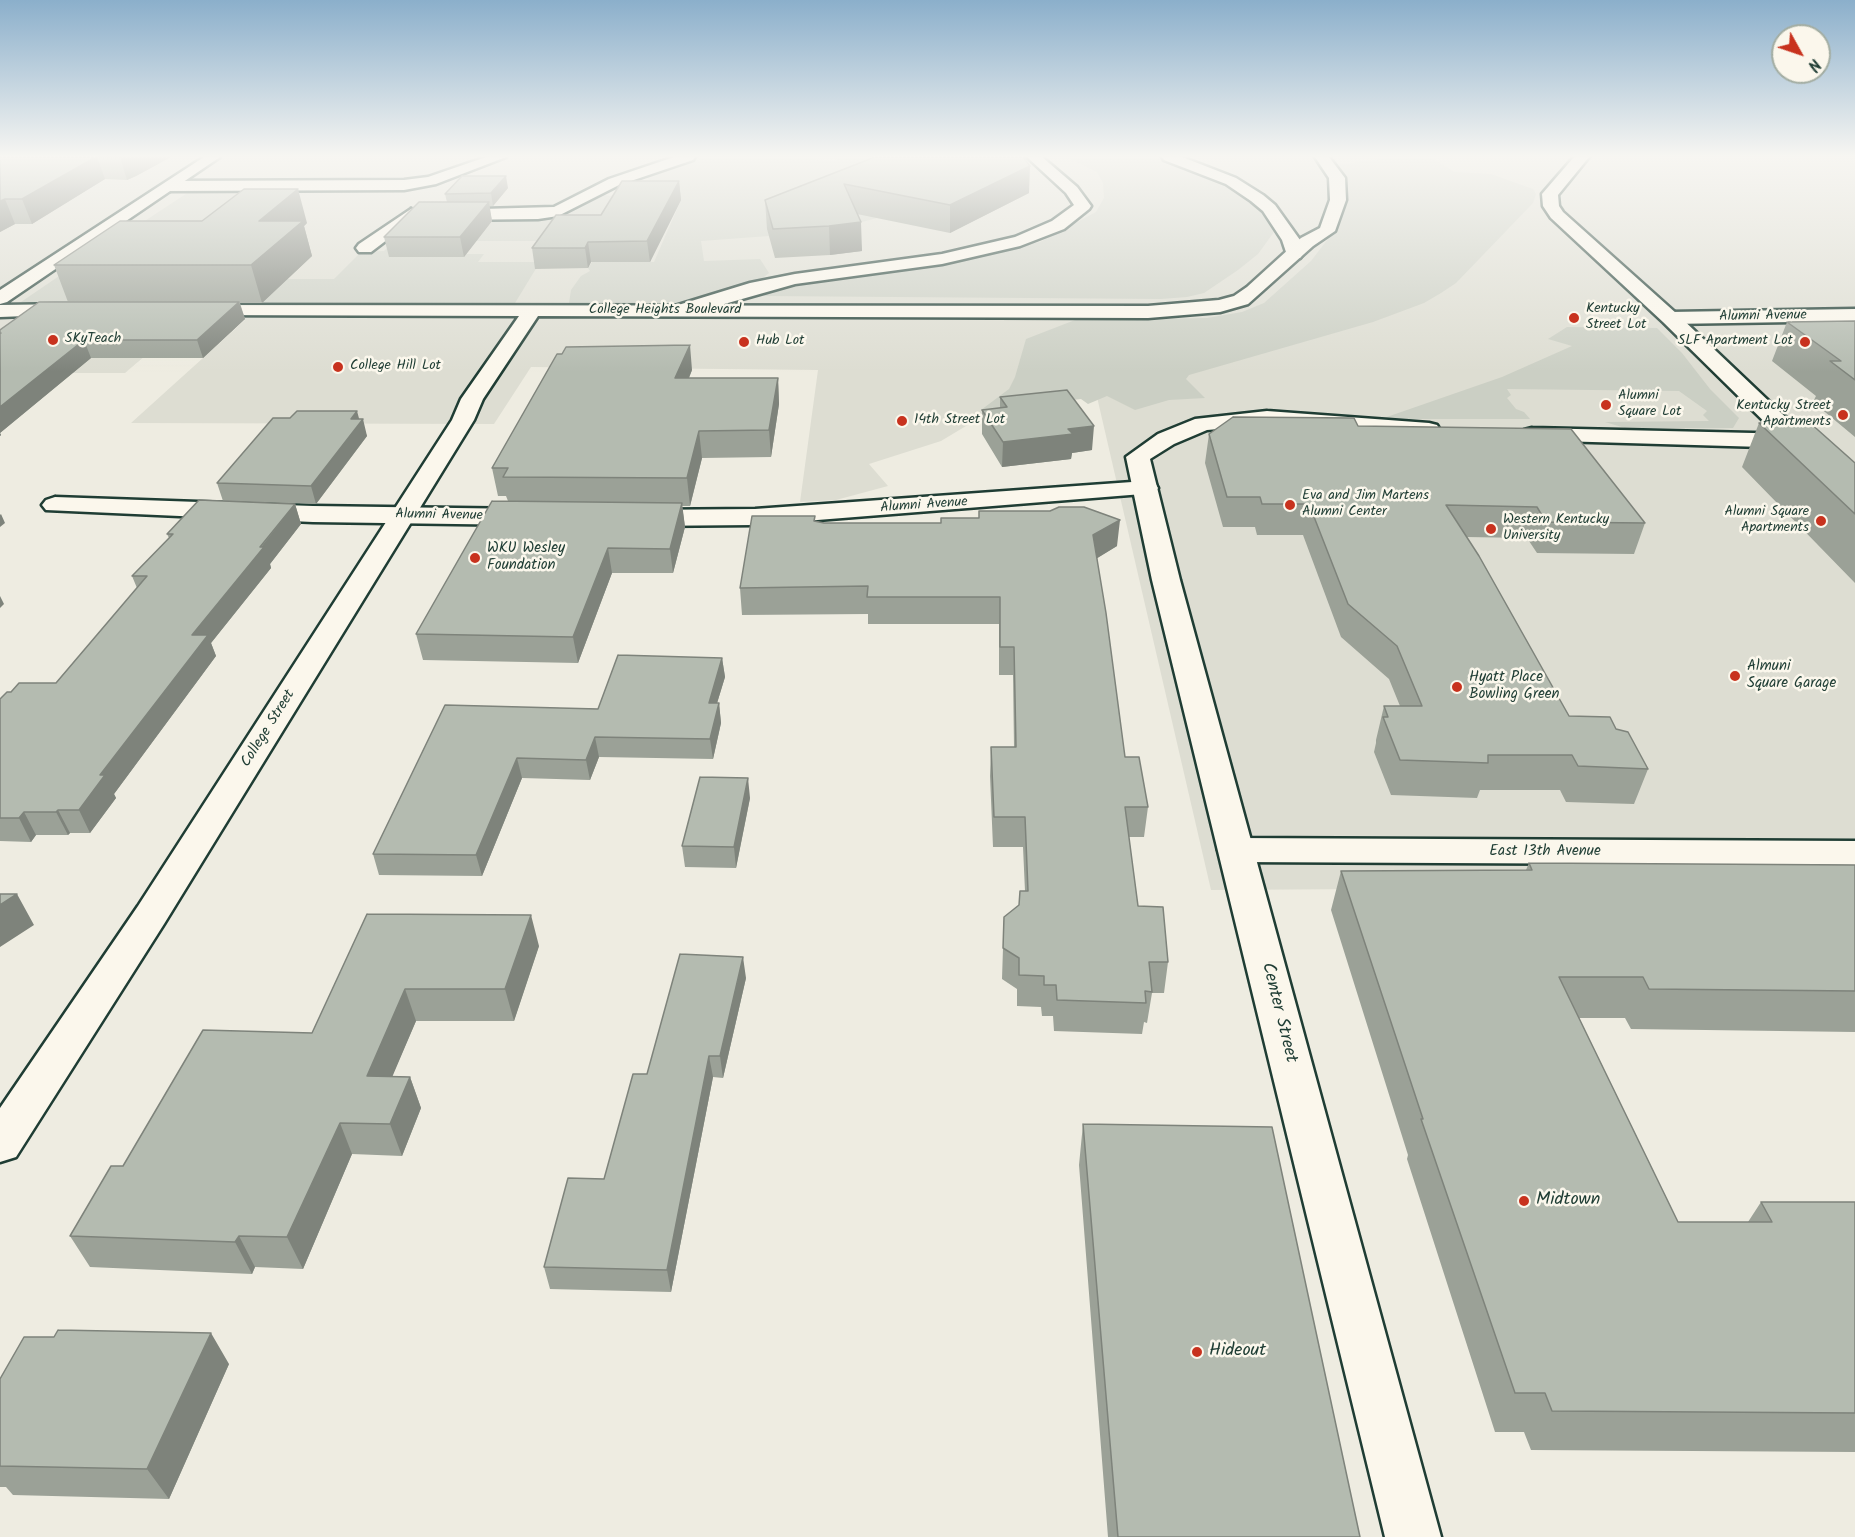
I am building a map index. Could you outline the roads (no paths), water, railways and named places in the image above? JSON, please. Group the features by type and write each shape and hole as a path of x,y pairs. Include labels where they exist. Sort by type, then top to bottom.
{"street":[{"path":"0,298 105,229"},
{"path":"366,248 398,229"},
{"path":"682,310 750,289 795,279 942,259 1020,241 1049,229"},
{"path":"1284,229 1301,248 1307,229"},
{"name":"College Heights Boulevard","path":"175,310 1183,311 1220,306 1241,300 1301,248 1328,229"},
{"path":"1572,229 1670,318 1855,497"},
{"path":"0,311 92,310"},
{"name":"College Street","path":"0,1144 151,915 463,420 472,399 532,311"},
{"name":"Alumni Avenue","path":"1670,318 1855,315"},
{"name":"Center Street","path":"1413,1537 1236,850 1138,457 1166,439 1203,424 1267,418 1450,432"},
{"path":"1506,435 1797,441"},
{"name":"Alumni Avenue","path":"618,518 755,517 1146,488"},
{"name":"Alumni Avenue","path":"55,505 547,517"},
{"name":"East 13th Avenue","path":"1236,850 1855,853"}],"place":[{"name":"Kentucky Street Lot","path":"1574,318"},
{"name":"SKyTeach","path":"53,340"},
{"name":"Hub Lot","path":"744,342"},
{"name":"SLF Apartment Lot","path":"1805,342"},
{"name":"College Hill Lot","path":"338,367"},
{"name":"Alumni Square Lot","path":"1606,405"},
{"name":"Kentucky Street Apartments","path":"1843,415"},
{"name":"14th Street Lot","path":"902,421"},
{"name":"Eva and Jim Martens Alumni Center","path":"1290,505"},
{"name":"Alumni Square Apartments","path":"1821,521"},
{"name":"Western Kentucky University","path":"1491,529"},
{"name":"WKU Wesley Foundation","path":"475,558"},
{"name":"Almuni Square Garage","path":"1735,676"},
{"name":"Hyatt Place Bowling Green","path":"1457,687"},
{"name":"Midtown","path":"1524,1201"},
{"name":"Hideout","path":"1197,1352"}]}
